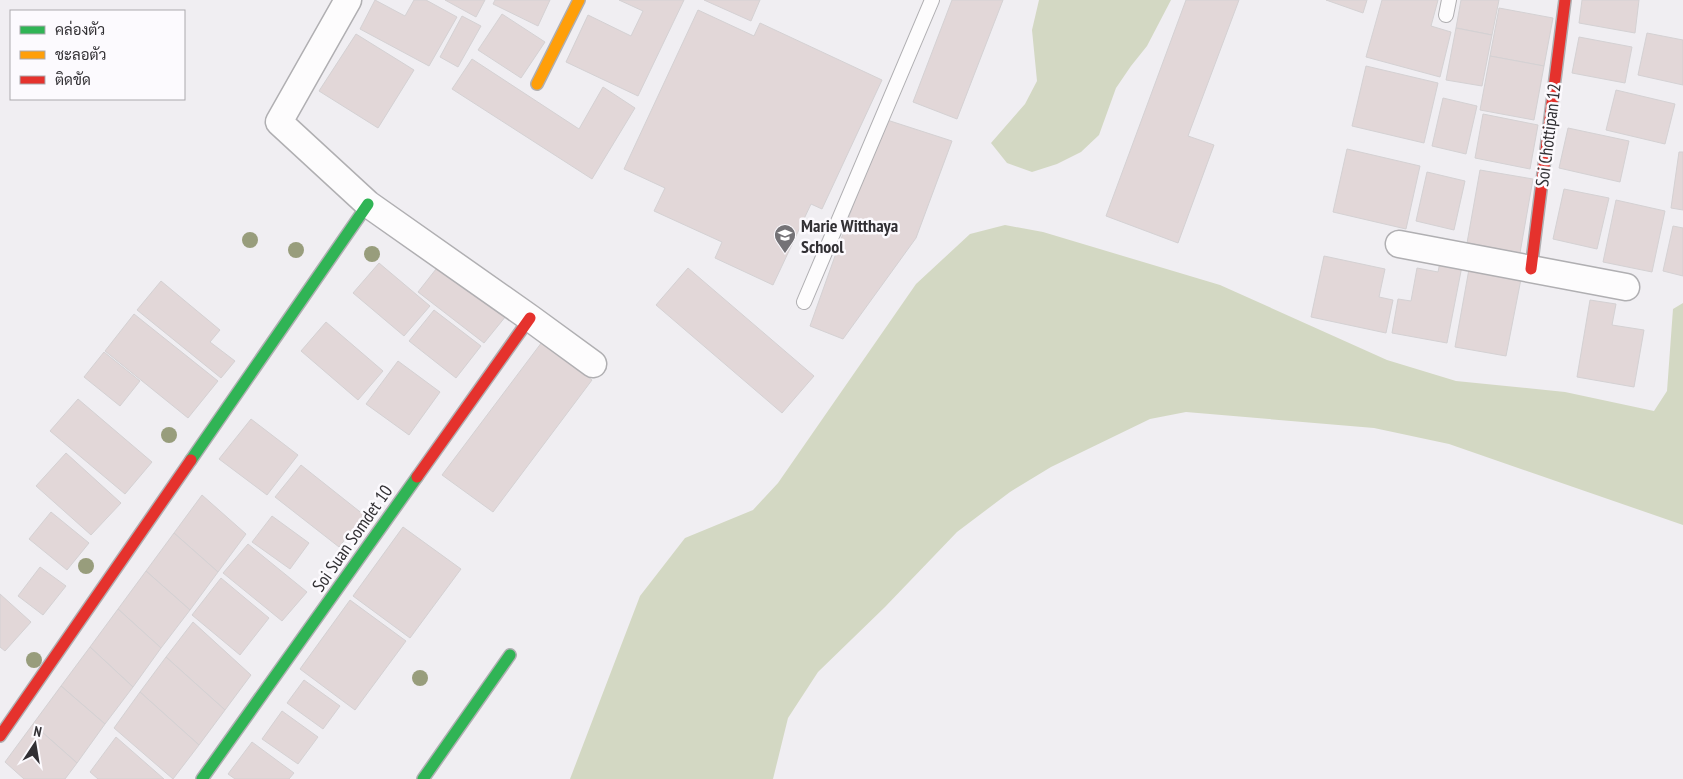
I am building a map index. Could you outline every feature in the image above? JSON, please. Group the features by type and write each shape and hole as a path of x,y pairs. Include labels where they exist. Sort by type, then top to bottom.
{"street":[{"path":"348,0 279,122 368,204 593,364"},
{"path":"538,84 579,0"},
{"name":"Soi Chottipan 12","path":"1531,269 1564,0"},
{"path":"0,736 368,204"},
{"path":"1399,244 1626,287"},
{"name":"Soi Suan Somdet 10","path":"202,779 530,318"},
{"path":"423,779 510,655"}],"lane":[{"path":"804,302 932,0"},
{"path":"1446,15 1449,0"}],"green space":[{"path":"1039,0 1171,0 1147,46 1116,88 1099,135 1081,152 1057,164 1032,172 1007,163 991,143 1025,104 1037,81 1032,30"},
{"path":"1005,225 1043,232 1220,285 1387,360 1456,381 1565,392 1654,411 1667,391 1673,309 1683,303 1683,525 1449,444 1374,428 1186,412 1150,419 1051,467 1010,492 957,532 885,607 818,672 788,718 773,779 570,779 640,596 685,538 753,510 778,483 916,284 970,234"}],"building":[{"path":"375,0 405,16 414,0 426,0 457,17 429,66 360,29"},
{"path":"445,0 485,0 476,17"},
{"path":"495,0 550,0 538,26 493,4"},
{"path":"619,0 684,0 638,96 566,62 588,15 631,36 643,11"},
{"path":"704,0 760,0 751,21"},
{"path":"952,0 1003,0 957,119 913,102"},
{"path":"1186,0 1239,0 1188,136 1214,145 1178,243 1106,216"},
{"path":"1326,0 1367,0 1363,13"},
{"path":"1382,0 1438,0 1431,26 1451,32 1440,77 1366,57"},
{"path":"1461,0 1499,0 1492,35 1456,28"},
{"path":"1582,0 1639,0 1635,33 1579,23"},
{"path":"1499,8 1553,18 1544,66 1490,56"},
{"path":"698,10 754,36 760,23 882,80 822,209 811,204 773,285 715,258 722,242 654,211 665,188 624,169"},
{"path":"502,14 545,42 521,78 478,50"},
{"path":"462,16 481,26 458,67 440,57"},
{"path":"1456,28 1492,35 1482,86 1446,80"},
{"path":"1647,33 1683,40 1683,85 1638,75"},
{"path":"356,34 414,70 378,128 319,91"},
{"path":"1579,37 1632,47 1625,83 1572,73"},
{"path":"1490,56 1544,66 1534,120 1480,110"},
{"path":"472,59 579,129 603,87 635,108 592,179 452,89"},
{"path":"1366,66 1438,83 1424,143 1352,126"},
{"path":"1616,90 1675,104 1665,144 1606,130"},
{"path":"1443,98 1477,106 1466,154 1432,146"},
{"path":"1483,114 1538,125 1530,169 1475,158"},
{"path":"884,119 952,141 916,238 843,339 810,326"},
{"path":"1568,128 1629,141 1620,182 1559,168"},
{"path":"1347,149 1420,166 1406,229 1333,212"},
{"path":"1679,152 1683,152 1683,210 1671,208"},
{"path":"1480,170 1533,179 1520,253 1467,243"},
{"path":"1427,172 1465,181 1454,230 1416,221"},
{"path":"1564,189 1609,198 1597,249 1553,239"},
{"path":"1616,200 1665,211 1652,272 1603,262"},
{"path":"1673,226 1683,228 1683,276 1663,271"},
{"path":"1324,256 1385,269 1379,297 1393,300 1386,333 1311,317"},
{"path":"1440,262 1462,266 1447,343 1392,333 1398,299 1411,301 1417,268 1438,272"},
{"path":"379,263 430,306 404,336 353,293"},
{"path":"440,264 506,316 484,343 418,292"},
{"path":"688,268 814,376 782,413 656,305"},
{"path":"1469,269 1521,279 1506,356 1455,347"},
{"path":"161,281 220,330 210,342 235,361 221,378 137,310"},
{"path":"1590,300 1616,304 1612,325 1644,330 1634,387 1577,377"},
{"path":"434,310 481,346 456,378 409,341"},
{"path":"134,314 218,381 188,418 105,351"},
{"path":"326,322 383,371 358,400 301,351"},
{"path":"542,342 592,380 493,512 442,475"},
{"path":"104,352 140,381 120,406 84,377"},
{"path":"398,361 440,392 409,435 366,404"},
{"path":"78,399 152,462 125,494 50,431"},
{"path":"251,419 298,455 267,495 219,459"},
{"path":"66,453 121,503 91,535 36,486"},
{"path":"301,465 364,515 339,547 275,497"},
{"path":"202,495 246,534 218,572 174,533"},
{"path":"51,512 89,543 67,570 29,539"},
{"path":"272,516 309,543 290,569 252,542"},
{"path":"403,527 461,569 410,638 353,596"},
{"path":"174,533 218,572 190,610 146,571"},
{"path":"248,544 307,592 282,621 223,573"},
{"path":"40,567 66,586 43,615 18,596"},
{"path":"146,571 190,610 161,648 118,609"},
{"path":"221,578 269,618 240,655 192,615"},
{"path":"0,594 31,622 5,651 0,647"},
{"path":"350,600 406,641 355,710 300,669"},
{"path":"118,609 161,648 133,687 90,647"},
{"path":"193,622 251,675 225,710 166,657"},
{"path":"90,647 133,687 105,724 61,686"},
{"path":"166,657 225,710 199,745 140,692"},
{"path":"304,680 340,706 323,729 287,703"},
{"path":"61,686 105,724 77,763 33,724"},
{"path":"140,692 199,745 173,779 114,728"},
{"path":"282,711 318,737 298,764 262,739"},
{"path":"33,724 77,763 65,779 24,779 5,762"},
{"path":"116,737 164,779 98,779 90,772"},
{"path":"252,742 294,773 289,779 235,779 228,774"}],"traffic: fast":[{"path":"191,460 368,204"},
{"path":"202,779 417,477"},
{"path":"423,779 510,655"}],"traffic: slow":[{"path":"537,84 579,0"}],"traffic: jam":[{"path":"1531,269 1565,0"},
{"path":"417,477 530,318"},
{"path":"0,736 191,460"}],"place":[{"name":"Marie Witthaya School","path":"785,254"}]}
